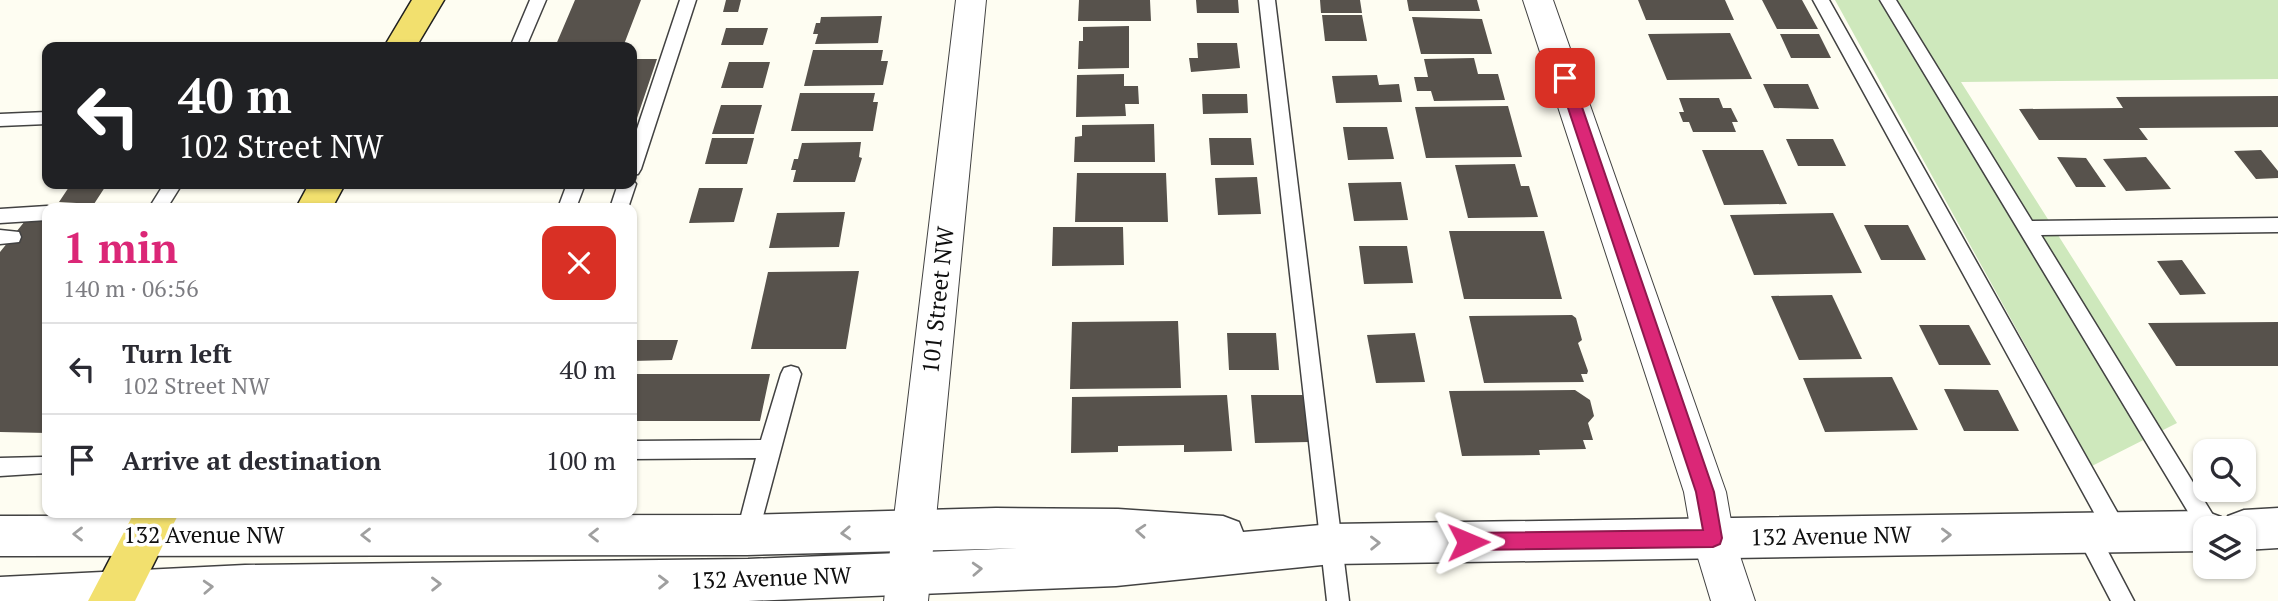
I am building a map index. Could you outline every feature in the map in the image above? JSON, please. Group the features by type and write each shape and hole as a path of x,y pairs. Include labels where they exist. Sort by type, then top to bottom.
{"main road":[{"path":"403,42 428,0"},
{"path":"113,596 151,524"}],"street":[{"name":"101 Street NW","path":"908,587 971,0"},
{"path":"1538,0 1705,492 1713,538 1733,601"},
{"name":"132 Avenue NW","path":"0,536 151,524 517,524 747,535 914,530 1118,529 1332,544"},
{"path":"2256,529 2278,528"},
{"name":"132 Avenue NW","path":"0,598 113,596 245,586 748,580 908,587 1332,544 2193,531"}],"lane":[{"path":"520,42 538,0"},
{"path":"637,154 688,0"},
{"path":"1266,0 1338,601"},
{"path":"1821,0 2101,532 2123,601"},
{"path":"1888,0 2203,516"},
{"path":"0,120 42,118"},
{"path":"0,216 42,213"},
{"path":"2027,228 2278,225"},
{"path":"747,535 791,374"},
{"path":"637,450 769,449"},
{"path":"0,467 42,466"}],"green space":[{"path":"1835,0 2278,0 2278,79 1961,82 2177,423 2092,466"}],"building":[{"path":"575,0 641,0 625,42 557,42"},
{"path":"726,0 741,0 738,12 723,12"},
{"path":"1079,0 1150,0 1151,21 1078,21"},
{"path":"1196,0 1238,0 1239,13 1197,13"},
{"path":"1320,0 1360,0 1362,13 1321,13"},
{"path":"1407,0 1477,0 1480,11 1409,11"},
{"path":"1638,0 1725,0 1734,20 1646,20"},
{"path":"1762,0 1802,0 1818,29 1777,29"},
{"path":"1322,15 1362,15 1367,41 1325,41"},
{"path":"882,16 878,43 815,44 818,34 813,34 821,17"},
{"path":"1412,17 1482,19 1492,54 1421,54"},
{"path":"1129,26 1129,68 1078,69 1079,41 1083,41 1083,27"},
{"path":"726,28 768,28 763,45 721,45"},
{"path":"1730,33 1752,79 1667,80 1648,34"},
{"path":"1780,34 1819,34 1831,58 1791,58"},
{"path":"1197,43 1237,43 1240,68 1191,72 1189,58 1198,58"},
{"path":"813,50 883,50 881,61 888,61 883,85 804,86"},
{"path":"1474,58 1478,74 1498,74 1505,100 1434,101 1431,91 1417,91 1414,77 1428,77 1424,59"},
{"path":"637,59 657,59 637,118"},
{"path":"729,62 770,62 763,88 721,88"},
{"path":"1124,74 1124,86 1138,86 1139,104 1125,104 1126,116 1076,117 1077,75"},
{"path":"1377,75 1379,85 1399,84 1402,102 1336,103 1332,76"},
{"path":"1763,84 1808,84 1819,109 1774,108"},
{"path":"800,93 875,93 873,102 878,102 873,131 791,131"},
{"path":"1202,94 1247,94 1248,113 1203,114"},
{"path":"2278,96 2278,127 2139,128 2148,140 2039,140 2019,109 2123,108 2116,97"},
{"path":"1679,98 1719,98 1723,108 1731,108 1738,122 1732,122 1736,132 1693,132 1689,122 1683,122 1679,112 1684,112"},
{"path":"721,105 762,105 754,134 712,134"},
{"path":"1508,106 1522,157 1426,158 1415,107"},
{"path":"1154,124 1155,162 1074,162 1075,137 1082,136 1082,125"},
{"path":"1343,127 1387,127 1394,159 1348,160"},
{"path":"712,138 754,138 747,164 705,164"},
{"path":"1209,138 1251,138 1254,165 1211,165"},
{"path":"1786,139 1833,139 1846,166 1798,166"},
{"path":"861,142 859,157 862,158 855,182 793,182 796,170 791,170 794,159 798,159 802,143"},
{"path":"1702,150 1763,150 1787,204 1724,205"},
{"path":"2261,150 2278,171 2278,178 2256,179 2234,151"},
{"path":"2057,157 2086,158 2106,187 2076,187"},
{"path":"2146,157 2171,189 2126,191 2103,159"},
{"path":"1515,164 1521,186 1529,186 1538,217 1468,218 1455,165"},
{"path":"1077,173 1166,173 1168,222 1075,222"},
{"path":"1257,177 1261,214 1218,215 1215,178"},
{"path":"1401,182 1408,220 1354,221 1348,183"},
{"path":"699,188 743,188 734,222 689,223"},
{"path":"68,189 104,189 95,203 59,202"},
{"path":"845,212 839,247 769,248 777,213"},
{"path":"1833,213 1862,273 1754,275 1730,215"},
{"path":"25,221 42,221 42,433 0,432 0,252"},
{"path":"1864,225 1908,225 1926,260 1881,260"},
{"path":"1053,227 1123,227 1124,265 1052,266"},
{"path":"1449,231 1544,231 1562,299 1464,299"},
{"path":"1359,246 1407,246 1413,283 1364,284"},
{"path":"2182,260 2206,294 2180,295 2157,261"},
{"path":"859,271 846,349 751,349 768,272"},
{"path":"1832,295 1862,359 1799,360 1771,296"},
{"path":"1572,315 1576,318 1582,340 1578,343 1588,371 1587,374 1581,374 1584,382 1484,383 1469,316"},
{"path":"1178,321 1181,388 1070,389 1072,322"},
{"path":"2278,322 2278,366 2176,366 2148,323"},
{"path":"1919,325 1969,325 1991,365 1939,365"},
{"path":"1227,333 1276,333 1279,370 1229,370"},
{"path":"1415,333 1425,382 1376,383 1367,335"},
{"path":"637,340 678,340 672,360 637,361"},
{"path":"637,374 770,374 760,421 637,421"},
{"path":"1892,377 1918,430 1825,432 1803,378"},
{"path":"1944,389 1998,390 2019,431 1964,431"},
{"path":"1575,390 1590,400 1594,416 1588,423 1593,440 1583,440 1586,449 1539,450 1540,455 1462,456 1449,391"},
{"path":"1227,395 1232,451 1184,452 1184,445 1118,446 1118,452 1071,453 1072,397"},
{"path":"1251,395 1304,395 1309,442 1255,443"}],"route":[{"path":"1468,542 1713,538 1705,492 1565,78"}]}
